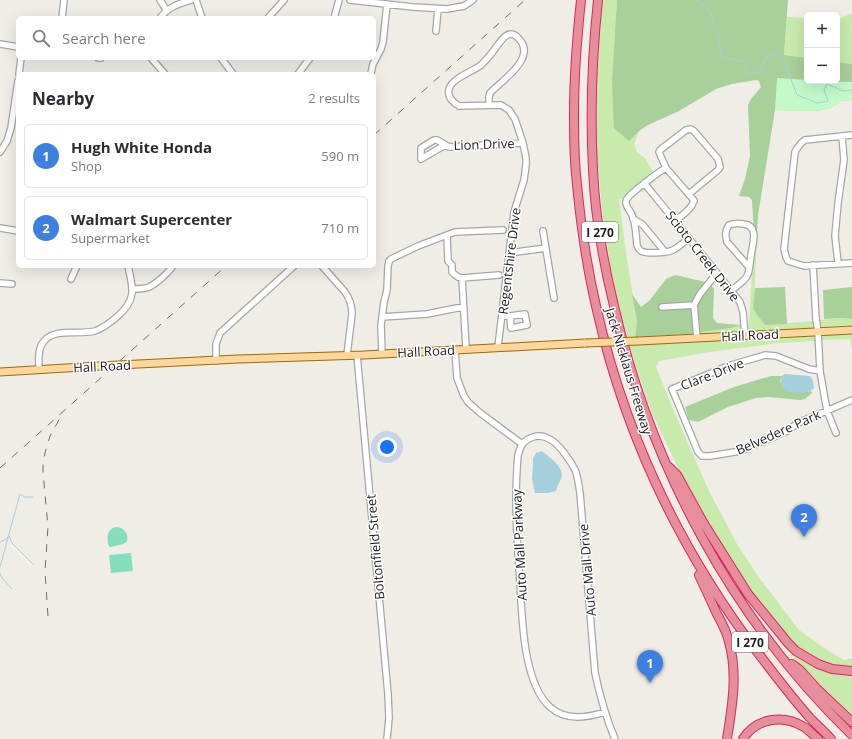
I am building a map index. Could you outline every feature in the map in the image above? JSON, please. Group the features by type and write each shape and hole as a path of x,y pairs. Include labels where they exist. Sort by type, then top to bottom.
{"highway":[{"name":"Jack Nicklaus Freeway","path":"581,0 574,88 576,173 580,213 596,306 607,350 628,417 658,489 706,578 749,641 779,680 811,719 832,739"},
{"name":"Jack Nicklaus Freeway","path":"598,0 593,56 592,130 595,196 602,248 618,323 631,370 652,431 684,503 700,533 752,617 781,656 820,703 852,736"},
{"path":"667,466 677,475 704,524 748,594 788,643 796,651 818,664 832,669 852,671"},
{"path":"682,536 729,642 734,673 733,702 727,739"},
{"path":"781,656 800,670 818,690 852,722"},
{"path":"743,739 749,731 760,723 779,719 796,722 806,728 818,739"}],"main road":[{"name":"Hall Road","path":"0,372 216,360 382,354 852,330"}],"street":[{"path":"62,16 64,0"},
{"path":"160,0 167,11"},
{"path":"162,16 172,6 191,0"},
{"path":"196,0 201,16"},
{"path":"270,16 284,0"},
{"path":"335,16 339,0"},
{"path":"350,0 438,9 464,6 473,0"},
{"path":"376,58 383,42 387,3"},
{"path":"436,31 438,9"},
{"name":"Regentshire Drive","path":"489,105 488,97 490,93 513,72 524,54 523,46 516,35 508,34 505,36 492,54 483,63 475,70 454,82 449,89 450,99 459,106 501,105 512,112 523,143 526,158 526,170 514,212 498,347"},
{"path":"0,44 16,47"},
{"path":"19,72 21,60"},
{"path":"153,60 162,72"},
{"path":"222,60 232,72"},
{"path":"300,72 308,60"},
{"path":"371,72 375,60"},
{"path":"0,152 15,124 16,110"},
{"path":"676,221 693,206 694,201 666,168 660,154 660,150 686,130 691,129 718,159 720,167 689,194"},
{"path":"852,135 805,140 801,142 795,152 785,244 785,253 788,262 804,266 852,263"},
{"path":"838,264 835,236 844,160 842,136"},
{"name":"Lion Drive","path":"445,145 449,147 523,143"},
{"path":"666,168 628,196 625,202 633,219 637,245 640,250 648,253 665,252 674,250 689,238"},
{"name":"Scioto Creek Drive","path":"644,183 740,302 742,306 745,336"},
{"path":"633,219 643,225 665,252"},
{"path":"731,290 745,278 748,271 749,267 754,231 749,225 738,223 729,225 726,230 726,238 749,267"},
{"path":"0,228 16,231"},
{"path":"382,354 381,325 387,290 389,261 395,256 456,232 503,230"},
{"path":"543,231 554,298"},
{"path":"446,235 448,262 452,265 452,272 454,274 462,278 499,275"},
{"path":"509,253 546,248"},
{"path":"813,265 820,371 827,411 836,433"},
{"path":"71,278 76,268"},
{"path":"39,370 39,352 44,341 54,335 93,332 112,322 127,306 133,289 128,268"},
{"path":"133,289 149,287 171,268"},
{"path":"216,360 216,344 220,333 292,268"},
{"path":"324,268 345,292 351,302 352,314 347,355"},
{"path":"697,338 694,305 700,294 717,273"},
{"path":"462,278 466,349"},
{"path":"0,283 12,284"},
{"path":"662,307 694,305"},
{"path":"382,318 427,314 464,308"},
{"path":"502,316 510,316"},
{"path":"455,350 457,378 468,402 522,444"},
{"name":"Clare Drive","path":"702,456 698,452 672,389 728,366 765,354 776,356 809,369 820,371"},
{"name":"Boltonfield Street","path":"357,355 388,689 388,739"},
{"name":"Belvedere Park","path":"702,456 741,451 787,431 798,423 852,400"},
{"name":"Auto Mall Drive","path":"522,444 535,436 545,437 551,440 570,460 575,470 580,493 595,673 604,712 615,739"},
{"name":"Auto Mall Parkway","path":"522,444 518,455 517,468 516,524 525,641 535,684 543,699 549,706 558,712 579,718 604,712"}],"green space":[{"path":"603,0 617,0 616,10 629,141 639,131 634,144 637,152 645,158 655,175 655,181 644,191 619,199 637,321 635,337 628,338 617,300 610,265 602,208 596,147 595,101 598,40"},
{"path":"617,0 788,0 784,55 804,58 804,84 840,84 840,62 852,64 852,100 841,101 831,108 815,111 775,110 758,215 757,233 754,233 752,200 749,197 739,196 745,179 750,156 748,105 761,87 759,81 756,80 732,84 716,89 679,111 648,125 639,131 629,141 614,128 612,83"},
{"path":"852,13 852,64 840,62 840,19"},
{"path":"787,17 804,18 804,58 784,55"},
{"path":"777,78 804,80 804,84 840,84 840,82 852,82 852,100 841,101 831,108 815,111 775,110"},
{"path":"754,233 757,233 754,309 765,325 813,321 813,326 811,328 688,334 731,328 741,325 749,326"},
{"path":"675,275 710,283 714,289 713,318 717,323 741,325 731,328 688,334 635,337 637,321 632,294 641,307 650,300 666,279"},
{"path":"785,287 787,324 765,325 753,309 755,288"},
{"path":"852,287 852,319 824,319 823,290"},
{"path":"842,318 852,319 852,326 846,325 823,327 819,324 818,320"},
{"path":"852,333 852,348 850,339 821,340 824,335"},
{"path":"814,336 815,341 779,343 709,352 659,361 656,367 709,491 737,544 758,576 799,630 844,660 852,658 852,669 831,666 817,661 791,644 757,602 697,508 652,413 629,344"},
{"path":"771,376 782,376 780,381 786,391 811,391 812,393 805,399 800,400 769,397 756,398 728,407 698,422 689,420 685,407 734,387"},
{"path":"115,527 121,528 125,531 127,542 110,547 108,544 108,534 110,530"},
{"path":"131,553 133,571 111,573 109,555"},
{"path":"781,643 800,656 852,673 852,718 814,681"}],"water":[{"path":"785,374 810,376 813,381 814,388 805,393 786,391 781,382 782,376"},
{"path":"542,451 558,465 562,476 556,491 548,493 535,493 532,479 533,458 536,453"}],"waterway":[{"path":"696,0 710,11 719,39 722,58 744,61 748,74 761,72 766,57 777,53 784,61 797,95 817,103 828,101 824,90 827,84 843,91 852,90"},
{"path":"0,567 20,494 25,497 33,497"},
{"path":"9,536 12,543 34,565"},
{"path":"0,542 8,537"},
{"path":"0,573 2,578 12,589"}],"railway":[{"path":"376,133 525,0"},
{"path":"0,468 224,268"},
{"path":"48,616 45,571 48,527 43,463 50,436 60,418"}],"place":[{"name":"Walmart Supercenter","path":"804,537"},
{"name":"Hugh White Honda","path":"650,683"}]}
